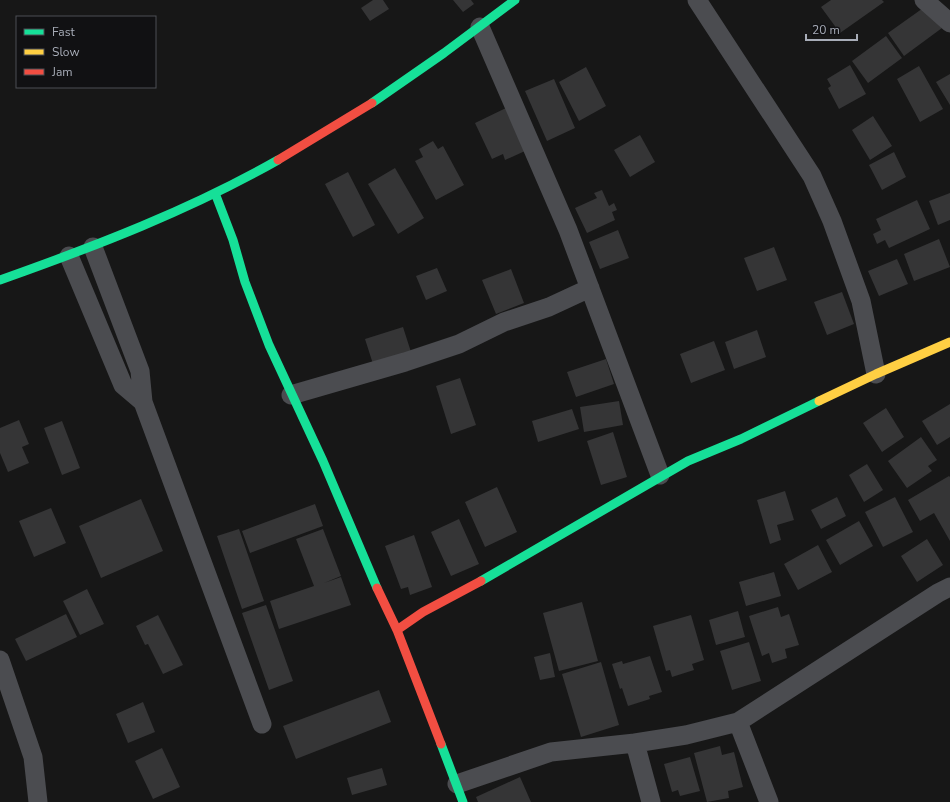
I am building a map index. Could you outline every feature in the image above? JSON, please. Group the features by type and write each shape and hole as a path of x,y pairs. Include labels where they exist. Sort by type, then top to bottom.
{"street":[{"path":"0,280 93,247 215,193 294,151 378,99 480,27 515,0"},
{"path":"697,0 812,176 832,221 861,301 876,374"},
{"path":"924,0 950,23"},
{"path":"480,27 568,230 660,476"},
{"path":"215,193 266,338 326,467 374,582 397,630 463,802"},
{"path":"93,247 140,371 143,402 262,724"},
{"path":"70,256 123,385 143,402"},
{"path":"292,395 405,362 459,344 504,322 549,307 590,288"},
{"path":"397,630 423,612 494,574 688,461 741,439 876,374 950,342"},
{"path":"457,784 551,752 635,743 686,735 738,722 938,593 950,587"},
{"path":"0,660 33,757 38,802"},
{"path":"738,722 769,802"},
{"path":"635,743 651,802"}],"building":[{"path":"373,0 383,0 389,9 370,21 361,8"},
{"path":"453,0 471,0 474,4 463,12"},
{"path":"831,0 882,0 884,2 840,33 821,7"},
{"path":"926,6 942,28 904,56 888,33"},
{"path":"886,36 902,58 868,83 852,61"},
{"path":"850,65 866,94 839,109 828,88 831,86 827,79"},
{"path":"919,66 943,109 920,122 897,79"},
{"path":"586,67 606,106 579,121 559,82"},
{"path":"950,74 950,105 936,82"},
{"path":"554,79 575,128 547,141 525,91"},
{"path":"506,108 525,151 505,160 503,154 492,159 475,123"},
{"path":"873,116 892,146 870,160 852,130"},
{"path":"640,135 655,162 630,177 614,150"},
{"path":"433,141 438,149 443,146 464,185 436,200 415,161 423,157 419,149"},
{"path":"894,152 906,177 882,190 869,165"},
{"path":"395,168 424,218 398,234 368,184"},
{"path":"348,172 375,225 353,237 325,184"},
{"path":"602,190 609,206 614,203 617,210 612,212 615,220 587,233 575,208 597,198 594,193"},
{"path":"950,193 950,220 938,225 929,201"},
{"path":"917,200 930,229 889,248 885,240 877,244 873,234 881,230 876,219"},
{"path":"618,230 629,258 600,269 589,242"},
{"path":"939,239 950,267 914,281 904,254"},
{"path":"774,247 787,280 757,291 744,258"},
{"path":"897,259 908,284 879,296 868,271"},
{"path":"437,268 447,291 426,300 416,276"},
{"path":"511,269 524,303 496,314 482,280"},
{"path":"842,292 854,324 827,335 814,302"},
{"path":"403,327 411,352 373,364 365,339"},
{"path":"757,330 766,357 734,369 725,342"},
{"path":"714,341 725,370 691,383 680,354"},
{"path":"606,359 614,384 576,397 567,372"},
{"path":"460,378 476,425 451,434 436,386"},
{"path":"619,401 623,425 584,432 580,407"},
{"path":"950,404 950,437 937,445 922,421"},
{"path":"886,408 904,437 882,452 863,423"},
{"path":"572,409 579,429 538,442 532,421"},
{"path":"19,420 29,444 22,447 29,463 8,472 0,453 0,428"},
{"path":"62,421 80,468 62,475 44,428"},
{"path":"613,432 627,477 601,485 587,441"},
{"path":"921,437 937,460 928,466 932,471 907,488 888,461"},
{"path":"867,464 883,490 864,502 849,475"},
{"path":"949,476 950,541 934,513 920,521 908,500"},
{"path":"497,487 517,532 485,547 465,502"},
{"path":"785,491 794,520 777,525 781,540 770,544 757,500"},
{"path":"837,497 846,516 821,529 811,510"},
{"path":"895,497 913,532 883,547 865,512"},
{"path":"141,499 163,551 101,578 79,526"},
{"path":"315,504 323,526 250,553 242,531"},
{"path":"51,508 66,543 34,557 19,521"},
{"path":"459,519 479,564 451,576 431,532"},
{"path":"859,521 873,546 840,565 826,540"},
{"path":"239,529 264,601 242,609 217,536"},
{"path":"323,529 341,576 324,583 341,577 351,605 279,629 270,601 314,586 296,539"},
{"path":"414,535 432,587 410,595 408,587 401,589 385,546"},
{"path":"927,539 943,565 917,582 901,556"},
{"path":"818,545 832,572 798,590 784,564"},
{"path":"774,572 781,596 746,606 739,582"},
{"path":"87,589 104,624 80,635 63,601"},
{"path":"582,602 598,661 559,671 543,613"},
{"path":"266,605 293,681 269,690 242,613"},
{"path":"778,607 781,617 789,614 799,645 785,649 787,658 772,663 769,653 762,656 749,616"},
{"path":"738,611 745,637 716,645 709,620"},
{"path":"66,614 77,637 26,661 15,639"},
{"path":"158,615 183,665 163,674 148,644 145,645 136,626"},
{"path":"691,615 704,660 692,664 694,670 672,677 670,670 666,671 653,626"},
{"path":"749,642 761,681 732,690 720,651"},
{"path":"550,653 555,677 540,680 534,657"},
{"path":"650,656 662,692 649,696 650,699 628,706 622,688 620,689 612,664 622,661 623,664"},
{"path":"601,662 619,725 581,737 562,674"},
{"path":"379,690 391,722 296,759 283,726"},
{"path":"143,702 155,732 128,743 116,714"},
{"path":"720,746 722,755 734,752 743,787 728,791 729,798 707,802 694,753"},
{"path":"162,748 180,787 153,799 135,761"},
{"path":"690,757 700,791 680,796 678,790 672,792 664,764"},
{"path":"382,768 387,785 352,795 347,778"},
{"path":"520,777 531,802 478,802 476,797"}],"traffic: fast":[{"path":"372,103 444,53 515,0"},
{"path":"0,280 72,254 177,211 278,160"},
{"path":"215,193 233,240 245,282 269,345 323,461 377,588"},
{"path":"481,581 688,461 741,439 819,401"},
{"path":"441,744 463,802"}],"traffic: slow":[{"path":"819,401 876,374 950,342"}],"traffic: jam":[{"path":"278,160 372,103"},
{"path":"397,630 423,612 481,581"},
{"path":"377,588 397,630 441,744"}]}
